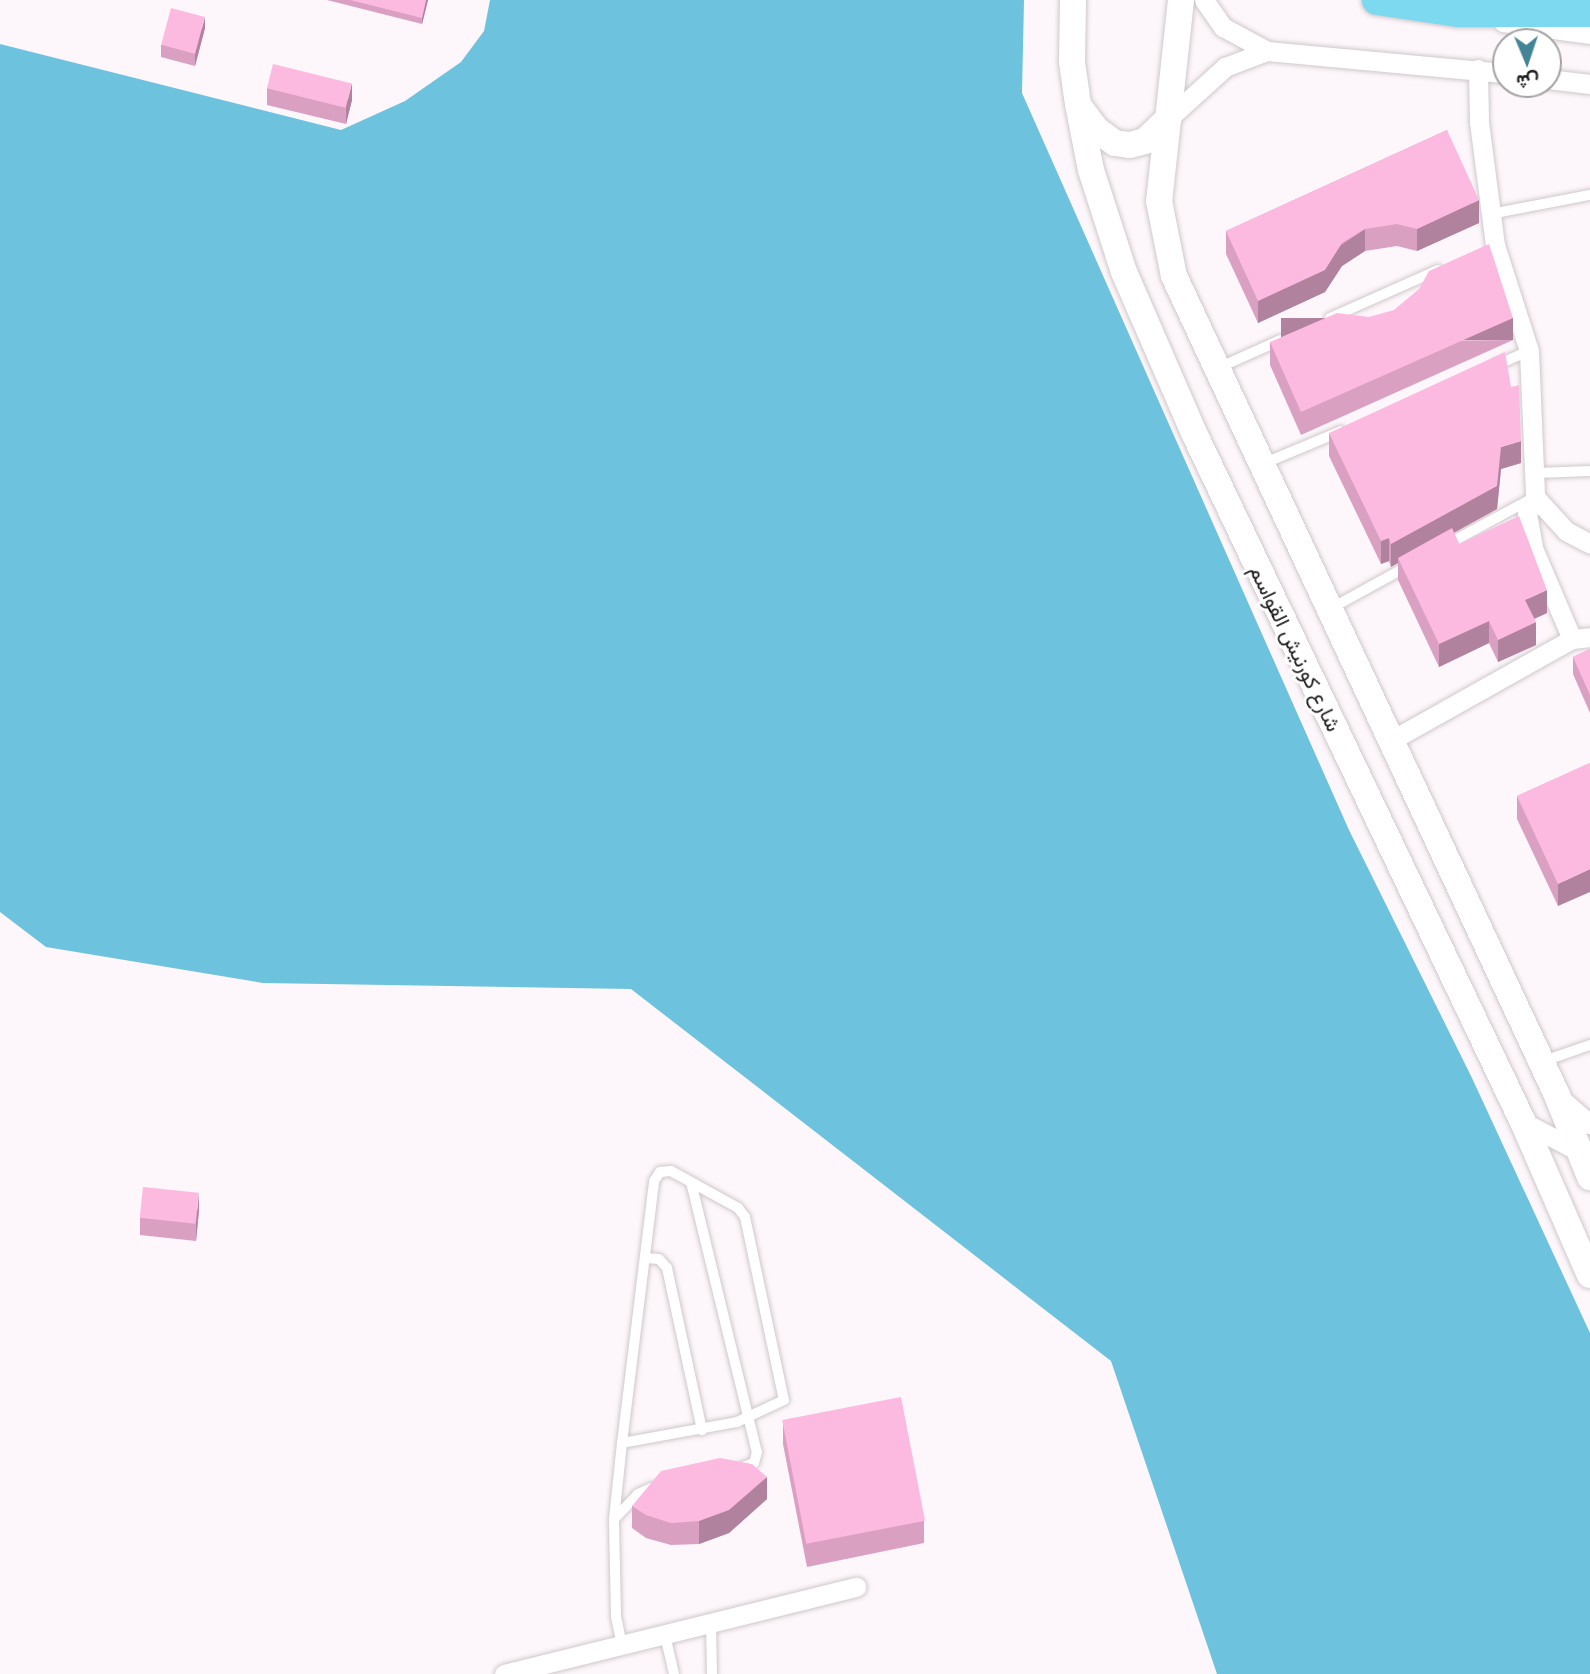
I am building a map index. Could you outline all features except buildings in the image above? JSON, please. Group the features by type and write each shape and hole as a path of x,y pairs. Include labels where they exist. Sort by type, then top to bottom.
{"main road":[{"name":"شارع كورنيش القواسم","path":"1073,0 1072,62 1077,104 1091,170 1124,272 1150,334 1523,1122 1590,1275"},
{"path":"1181,0 1159,201 1174,276 1214,369 1587,1163"},
{"path":"1377,0 1457,12 1590,12"},
{"path":"1077,104 1097,130 1115,143 1145,141 1169,118"}],"street":[{"path":"1204,0 1223,27 1267,51 1492,71"},
{"path":"1457,12 1561,33 1590,34"},
{"path":"1169,118 1225,67 1267,51"},
{"path":"1391,741 1581,638 1533,548 1527,513 1535,497 1537,473 1529,351 1489,248 1491,214 1479,122 1478,69"},
{"path":"1562,81 1590,84"},
{"path":"1535,497 1566,531 1590,544"},
{"path":"1556,1093 1590,1124"},
{"path":"1523,1122 1587,1163"},
{"path":"504,1674 539,1670 622,1645 856,1587"}],"lane":[{"path":"1491,214 1590,195"},
{"path":"1317,324 1444,268"},
{"path":"1214,369 1291,335"},
{"path":"1490,367 1529,351"},
{"path":"1259,465 1349,427"},
{"path":"1537,473 1590,471"},
{"path":"1437,550 1535,497"},
{"path":"1328,610 1425,556"},
{"path":"1540,1062 1590,1045"},
{"path":"622,1443 702,1430 780,1405 784,1400 747,1223 738,1208 671,1171 656,1176 622,1443 614,1519 616,1616 622,1645"},
{"path":"691,1182 748,1416 756,1460 749,1466 723,1472"},
{"path":"645,1258 659,1259 667,1268 702,1430"},
{"path":"614,1519 638,1494 671,1482"},
{"path":"711,1623 712,1674"},
{"path":"665,1634 674,1674"}],"water":[{"path":"490,0 1024,0 1022,93 1349,830 1472,1078 1590,1333 1590,1674 1217,1674 1111,1361 631,989 263,983 46,947 0,912 0,44 341,130 405,101 461,62 484,31"}]}
